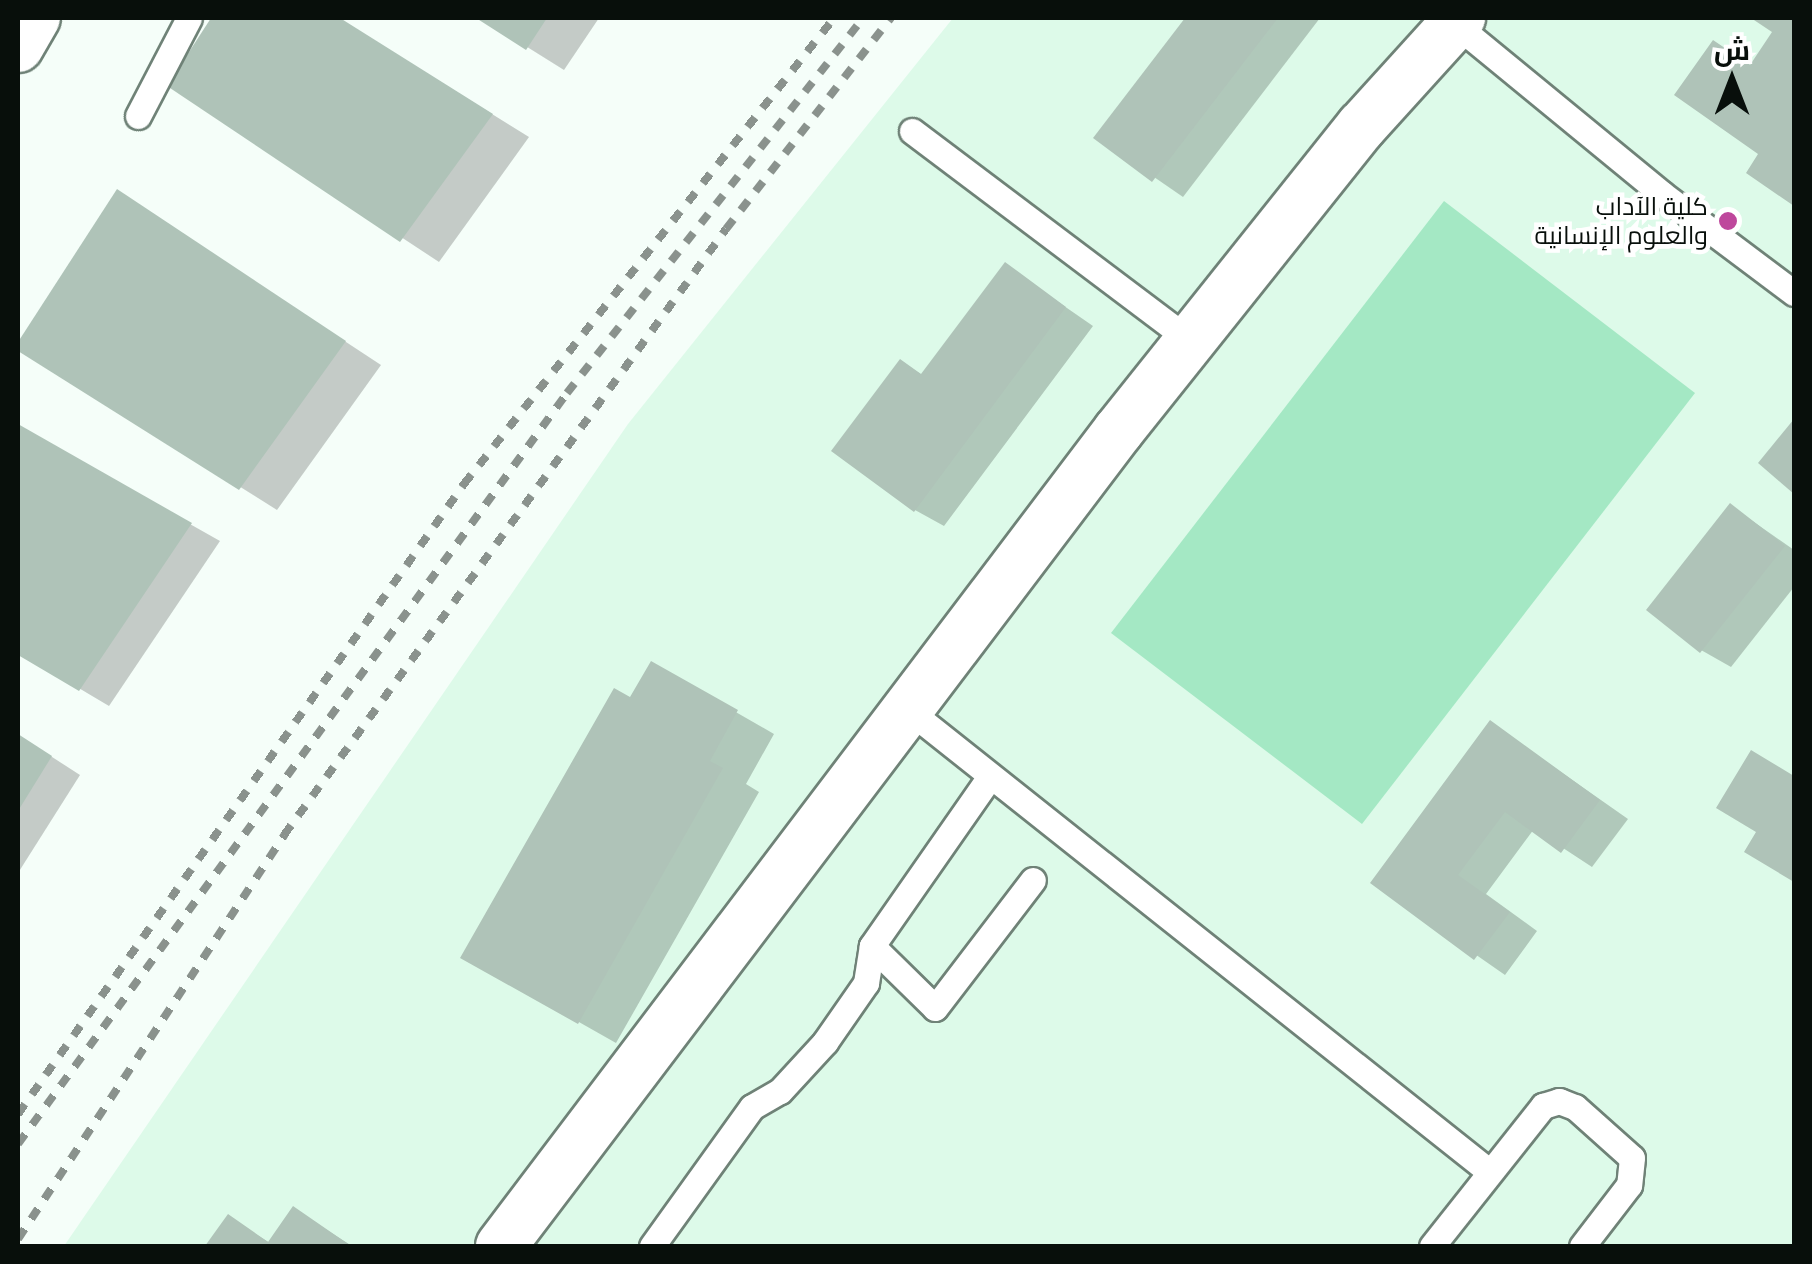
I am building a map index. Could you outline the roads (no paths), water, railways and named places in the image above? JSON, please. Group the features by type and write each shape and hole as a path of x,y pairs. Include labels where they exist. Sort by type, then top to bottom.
{"street":[{"path":"18,46 35,18"},
{"path":"502,1246 1192,341 1362,126 1457,20"}],"lane":[{"path":"138,116 190,18"},
{"path":"1457,20 1662,194 1794,293"},
{"path":"912,131 1192,341"},
{"path":"907,710 1490,1172"},
{"path":"652,1246 752,1107 780,1090 825,1042 866,983 872,946 989,778"},
{"path":"872,946 935,1008 1033,880"},
{"path":"1432,1246 1551,1102 1575,1107 1622,1144 1632,1158 1632,1177 1582,1246"}],"railway":[{"path":"18,1114 464,484 834,18"},
{"path":"18,1144 567,393 863,18"},
{"path":"18,1239 284,835 726,229 891,18"}],"place":[{"name":"كلية الآداب والعلوم الإنسانية","path":"1728,221"}]}
